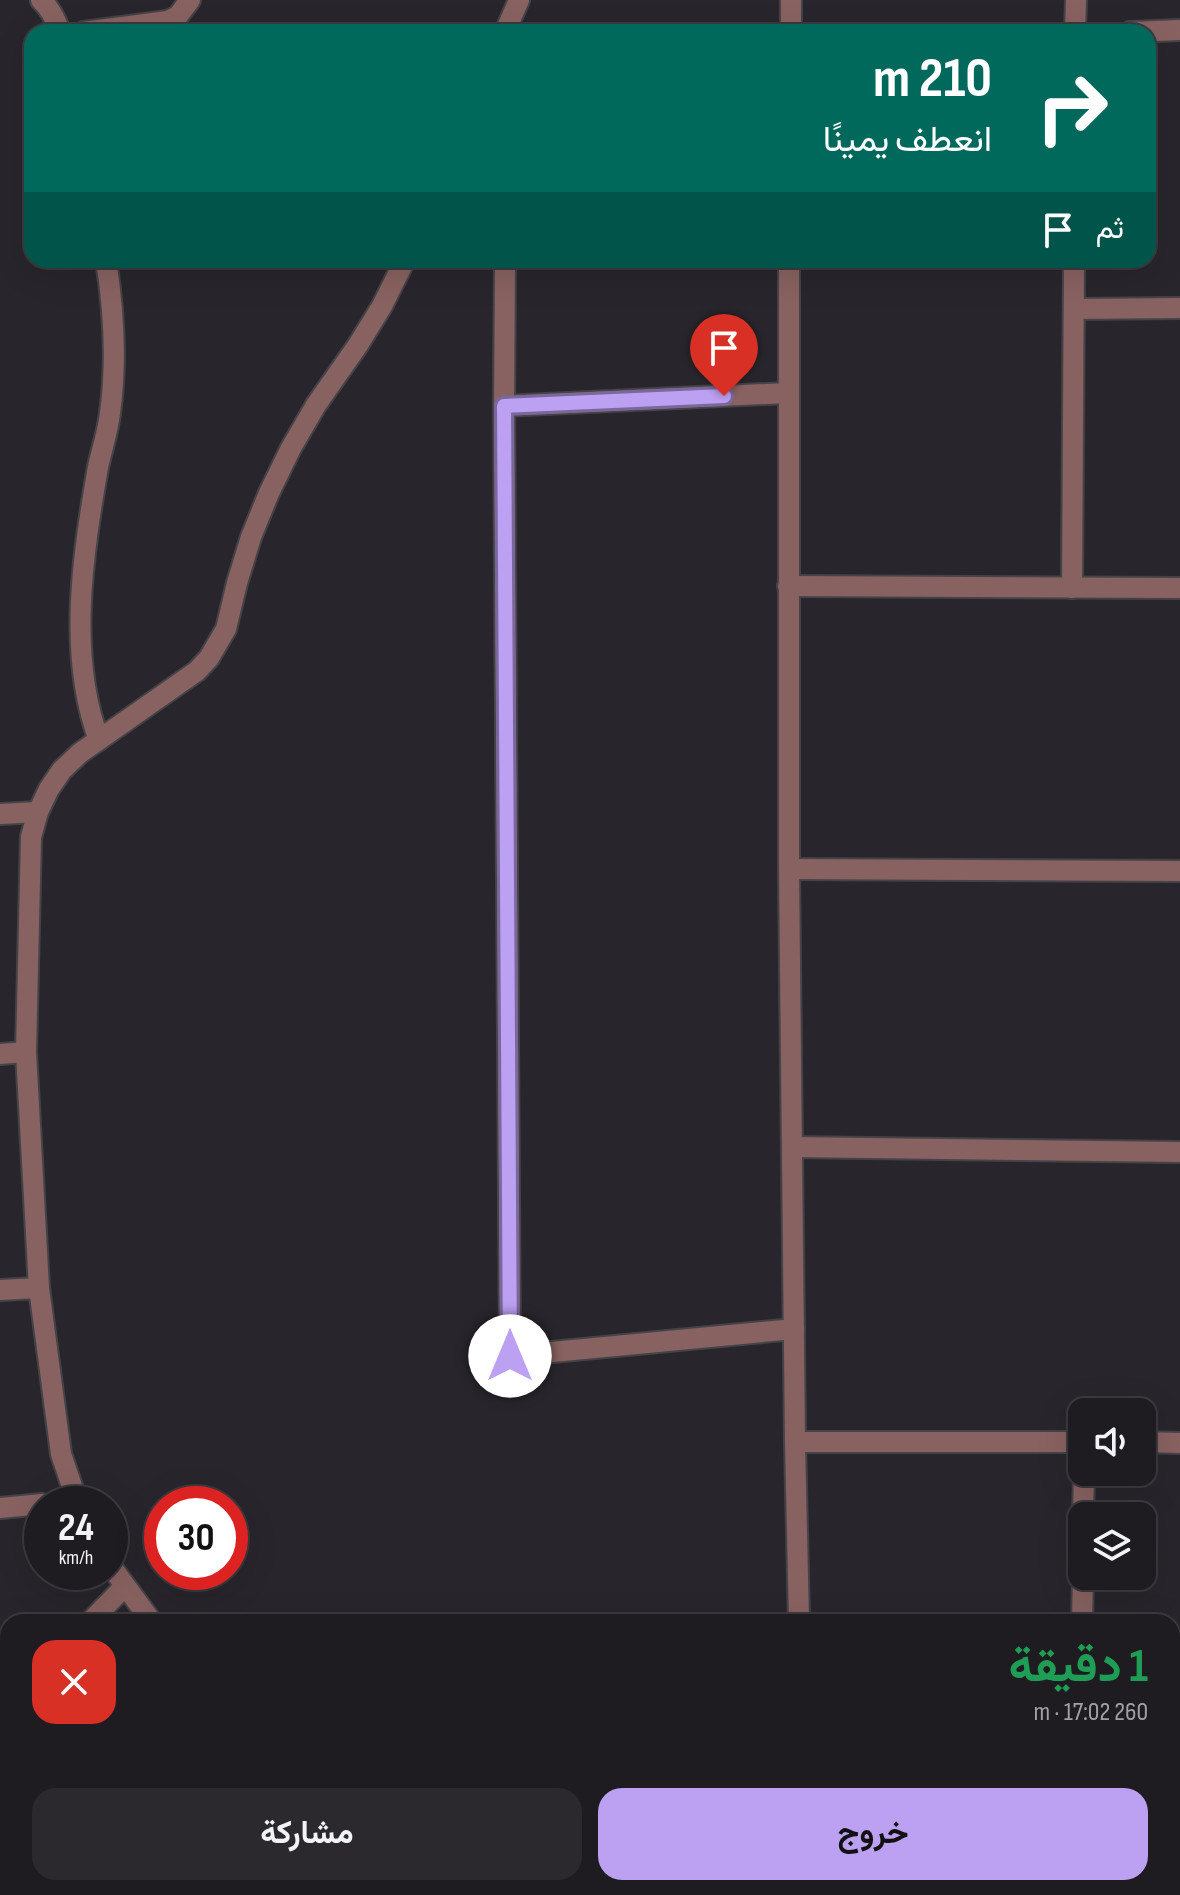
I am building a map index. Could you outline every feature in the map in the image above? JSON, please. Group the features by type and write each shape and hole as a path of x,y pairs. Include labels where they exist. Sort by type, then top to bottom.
{"street":[{"path":"41,0 57,24"},
{"path":"145,24 168,21 178,16 190,0"},
{"path":"508,24 519,0"},
{"path":"791,0 791,24"},
{"path":"1075,24 1076,0"},
{"path":"1156,31 1180,30"},
{"path":"99,740 83,684 81,608 91,508 110,415 114,374 113,320 107,268"},
{"path":"72,1486 61,1454 39,1288 26,1052 31,837 38,812 62,770 80,753 197,671 219,644 226,629 251,537 280,470 316,405 366,332 401,268"},
{"path":"505,268 510,1356 794,1329"},
{"path":"789,268 789,869 799,1614"},
{"path":"1072,588 1074,268"},
{"path":"1074,309 1180,308"},
{"path":"504,406 787,393"},
{"path":"788,586 1180,588"},
{"path":"0,814 38,812"},
{"path":"789,869 1180,871"},
{"path":"0,1054 26,1052"},
{"path":"792,1147 1180,1152"},
{"path":"0,1290 39,1288"},
{"path":"795,1442 1068,1442"},
{"path":"1156,1442 1180,1443"},
{"path":"0,1508 24,1506"},
{"path":"98,1614 121,1590"},
{"path":"126,1590 146,1614"},
{"path":"1082,1614 1083,1590"}],"route":[{"path":"510,1356 504,406 724,396"}]}
